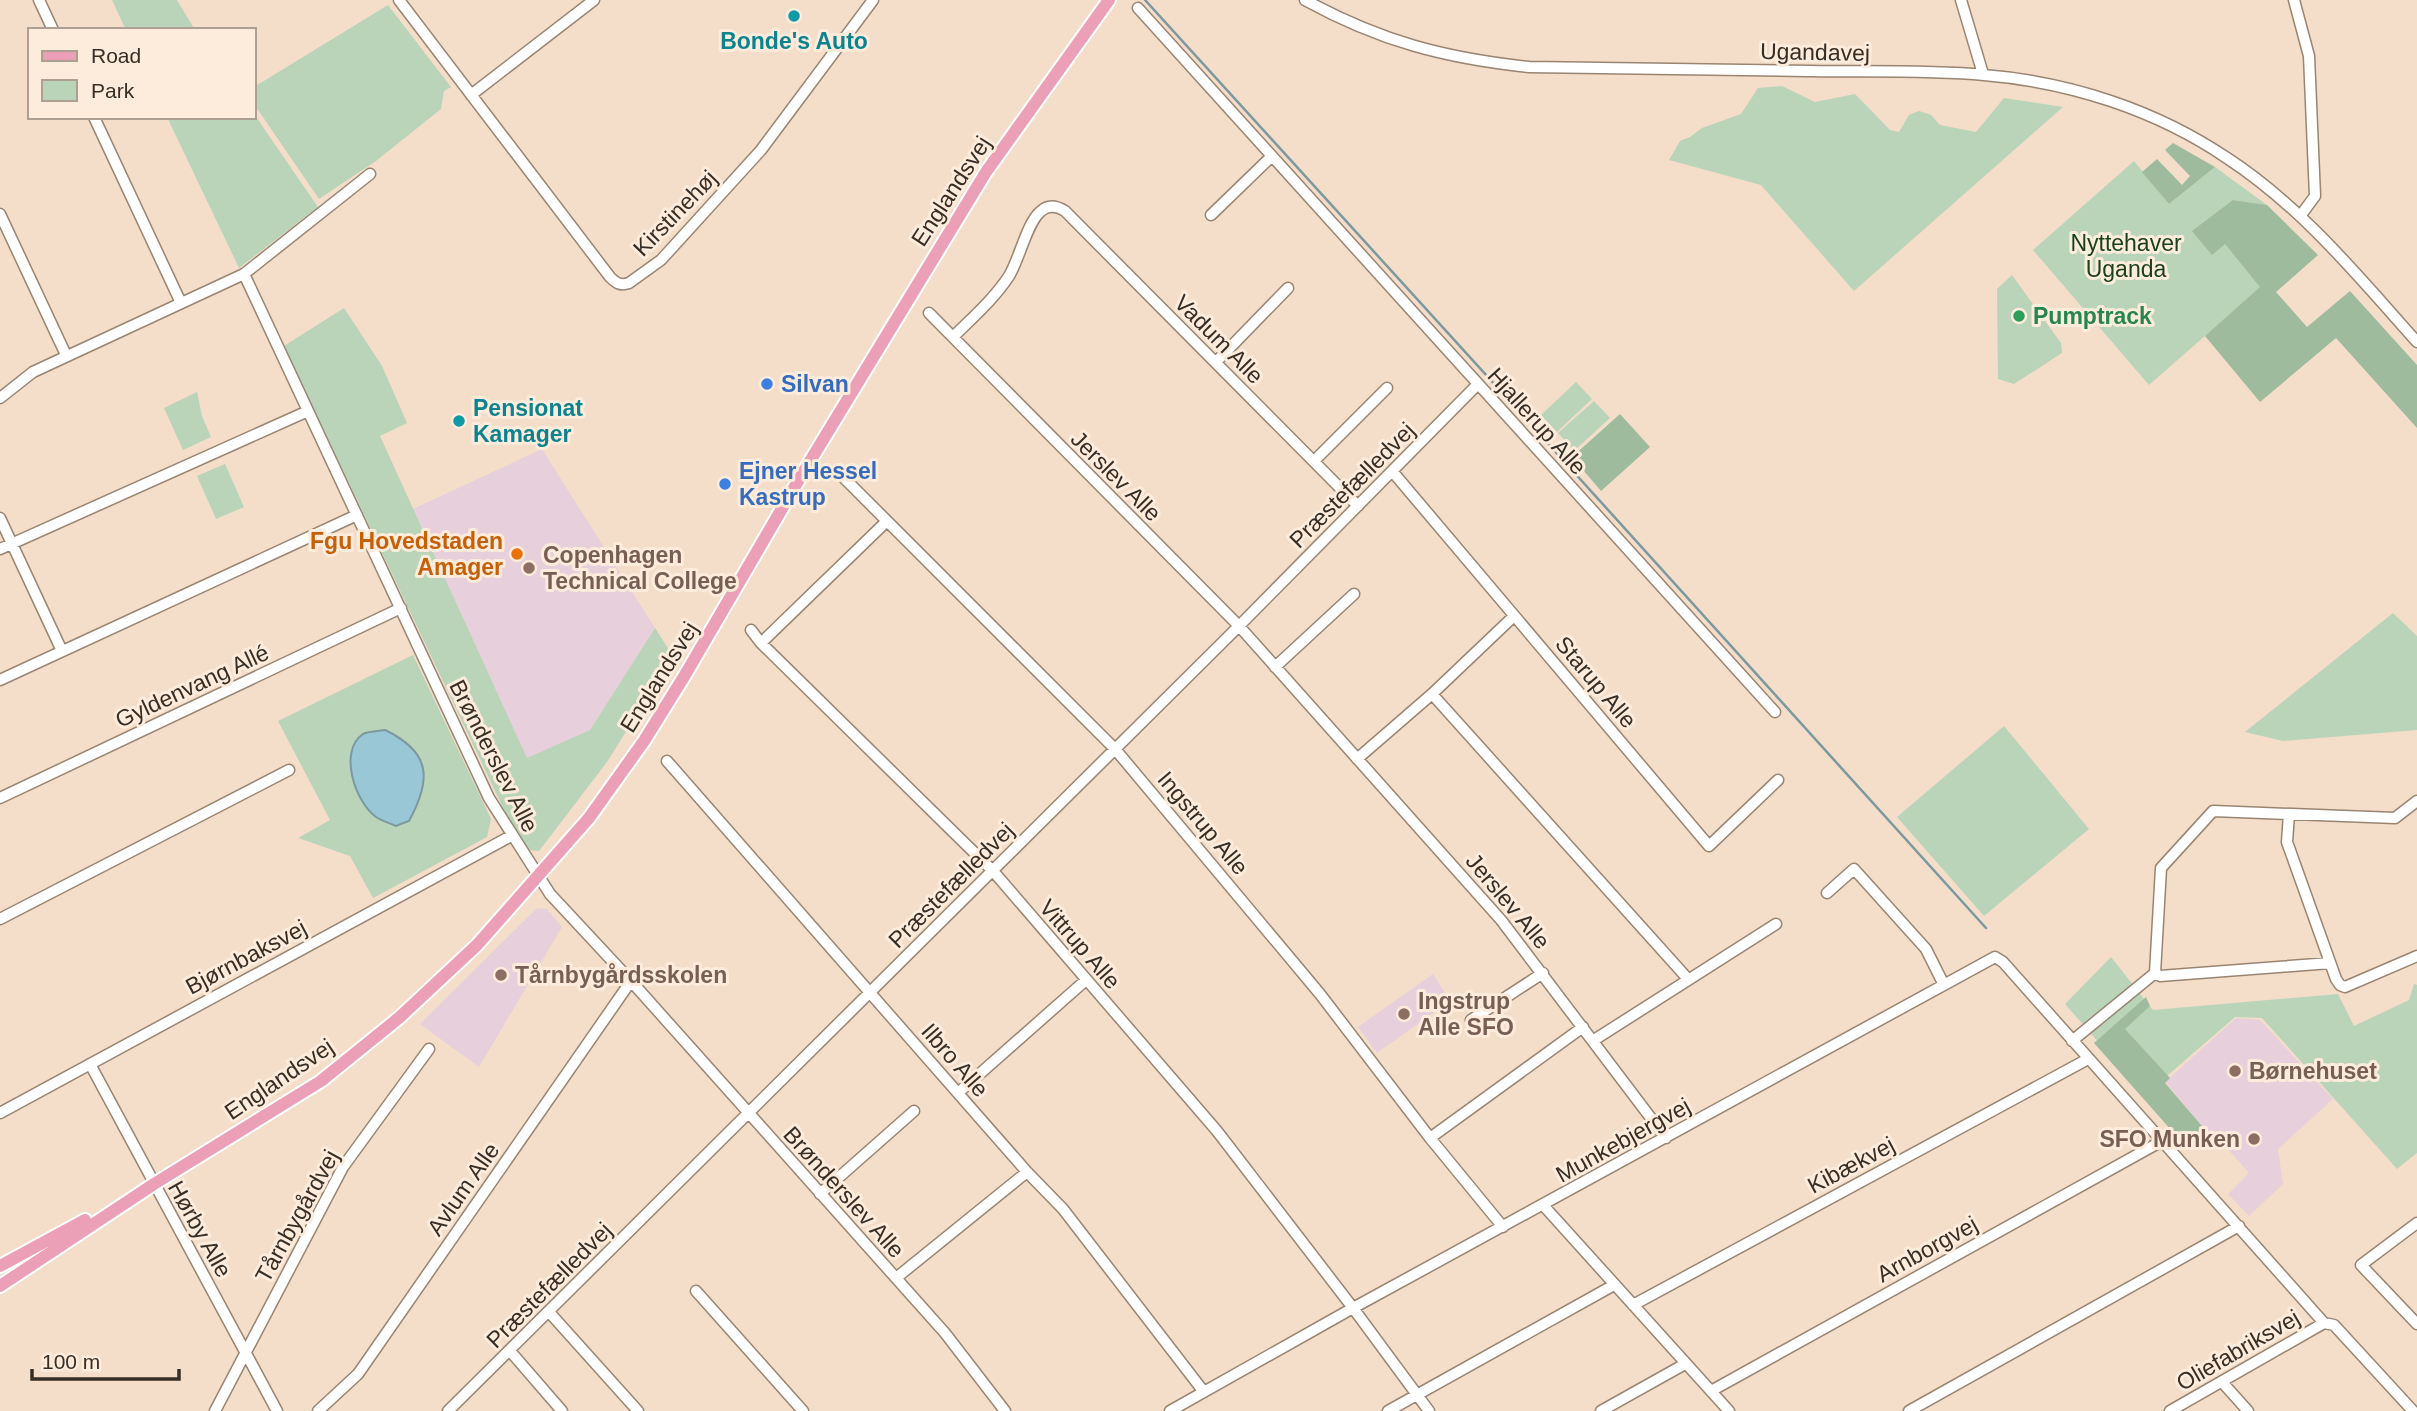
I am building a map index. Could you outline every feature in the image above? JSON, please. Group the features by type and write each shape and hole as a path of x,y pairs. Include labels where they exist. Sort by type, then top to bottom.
{"main road":[{"name":"Englandsvej","path":"0,1286 154,1184 321,1082 400,1017 467,954 589,818 644,741 725,610 801,476 986,173 1109,0"},
{"name":"Englandsvej","path":"0,1266 154,1184"}],"street":[{"path":"39,0 52,28"},
{"name":"Kirstinehøj","path":"399,0 618,284 629,284 661,260 761,150 873,0"},
{"path":"471,95 594,0"},
{"name":"Ugandavej","path":"1305,0 1369,32 1447,56 1486,63 1529,67 1983,75 2062,87 2135,109 2228,158 2301,215 2417,342"},
{"path":"1961,0 1983,75"},
{"path":"2294,0 2309,56 2315,184 2315,196 2301,215"},
{"name":"Hjallerup Alle","path":"1138,8 1775,712"},
{"path":"95,119 181,303"},
{"path":"1211,215 1272,156"},
{"path":"0,398 33,372 66,355 244,274 370,174"},
{"name":"Vadum Alle","path":"953,337 993,297 1010,274 1037,214 1049,206 1058,207 1065,211 1358,506"},
{"path":"0,214 66,355"},
{"name":"Brønderslev Alle","path":"244,274 489,798 538,877 550,894 945,1333 1005,1411"},
{"path":"1216,362 1288,288"},
{"name":"Jerslev Alle","path":"929,313 1239,626 1501,920 1667,1138"},
{"name":"Præstefælledvej","path":"448,1411 1239,626 1478,384"},
{"path":"1314,461 1387,388"},
{"path":"0,549 308,411"},
{"name":"Starup Alle","path":"1392,471 1709,846 1778,780"},
{"name":"Ingstrup Alle","path":"841,475 1115,749 1320,994 1430,1138 1503,1227"},
{"path":"0,680 357,515"},
{"path":"0,518 62,651"},
{"path":"761,643 887,521"},
{"path":"1275,667 1354,594"},
{"name":"Gyldenvang Allé","path":"0,798 401,608"},
{"path":"1357,759 1432,694 1514,616"},
{"name":"Vittrup Alle","path":"751,630 761,643 993,871 1217,1131 1429,1411"},
{"path":"1432,694 1688,979"},
{"name":"Ilbro Alle","path":"667,761 1027,1172 1063,1209 1204,1392"},
{"path":"0,919 289,769"},
{"path":"2072,1041 2155,972 2161,868 2213,811 2395,818 2417,800"},
{"path":"2289,814 2287,842 2340,985 2345,987 2417,956"},
{"name":"Bjørnbaksvej","path":"0,1113 512,836"},
{"path":"1827,893 1854,869 1927,949 1944,985"},
{"path":"1594,1041 1776,924"},
{"name":"Munkebjergvej","path":"1170,1411 1995,957 2003,962 2324,1323"},
{"path":"2155,972 2160,976 2330,963"},
{"name":"Jerslev Alle","path":"1471,1020 1543,973"},
{"path":"958,1093 1086,980"},
{"name":"Avlum Alle","path":"318,1411 358,1374 631,981"},
{"path":"1430,1138 1583,1027"},
{"name":"Tårnbygårdvej","path":"215,1411 343,1167 429,1049"},
{"name":"Kibækvej","path":"1633,1304 2088,1059"},
{"name":"Hørby Alle","path":"90,1064 277,1411"},
{"path":"820,1194 914,1111"},
{"name":"Arnborgvej","path":"1711,1391 2162,1141"},
{"path":"896,1278 1027,1172"},
{"path":"1543,1205 1729,1411"},
{"path":"2417,1223 2361,1265 2417,1324"},
{"path":"1909,1411 2239,1226"},
{"path":"1388,1411 1614,1285"},
{"path":"696,1291 803,1411"},
{"path":"549,1312 638,1411"},
{"name":"Oliefabriksvej","path":"2170,1411 2324,1323 2334,1325 2413,1411"},
{"path":"510,1351 562,1411"},
{"path":"1601,1411 1685,1364"},
{"path":"2222,1382 2248,1411"}],"shaded area":[{"name":"Copenhagen Technical College","path":"542,449 655,628 590,730 527,759 413,509"},
{"name":"Tårnbygårdsskolen","path":"537,908 547,909 562,927 479,1067 420,1024"},
{"name":"Ingstrup Alle SFO","path":"1433,974 1450,1001 1377,1053 1358,1027"},
{"path":"2236,1018 2260,1020 2333,1099 2278,1149 2283,1184 2249,1216 2228,1194 2249,1173 2211,1130 2208,1133 2165,1082"}],"green space":[{"path":"112,0 177,0 194,28 125,28"},
{"path":"388,5 451,87 444,91 441,109 376,161 319,199 256,107 256,86"},
{"path":"1782,86 1815,102 1855,94 1890,130 1899,132 1909,115 1919,111 1931,115 1940,125 1976,132 2004,98 2063,107 1854,291 1761,185 1669,160 1680,141 1702,128 1741,114 1758,88"},
{"path":"256,117 318,207 239,268 168,119"},
{"path":"2173,143 2215,167 2169,204 2142,172 2157,159 2182,185 2190,176 2165,150"},
{"name":"Nyttehaver Uganda","path":"2134,161 2169,204 2215,167 2267,205 2233,200 2225,244 2261,287 2149,385 2033,250"},
{"path":"2233,200 2267,205 2318,255 2276,292 2307,327 2350,291 2417,365 2417,428 2336,338 2260,402 2205,336 2260,287 2225,244 2212,255 2192,231"},
{"name":"Pumptrack","path":"2012,275 2061,343 2062,353 2014,384 1998,379 1997,289"},
{"path":"344,308 382,366 407,423 380,436 527,758 590,730 655,628 673,656 607,762 539,851 528,850 515,833 284,346"},
{"path":"1576,382 1592,399 1557,432 1541,415"},
{"path":"197,392 202,416 211,437 183,450 164,408"},
{"path":"1594,401 1610,418 1574,451 1558,433"},
{"path":"1620,414 1650,447 1601,491 1572,457"},
{"path":"225,464 244,507 216,519 197,476"},
{"path":"2393,613 2417,636 2417,730 2283,741 2245,732"},
{"path":"413,655 491,819 487,837 373,898 350,856 298,838 330,820 278,721"},
{"path":"2004,726 2089,829 1984,916 1897,817"},
{"path":"2111,957 2153,1010 2338,994 2354,1026 2409,1000 2414,984 2417,985 2417,1153 2397,1169 2262,1018 2235,1017 2145,1095 2065,1004"},
{"path":"2146,997 2150,1006 2125,1029 2170,1078 2165,1083 2208,1133 2188,1149 2094,1043"}],"water":[{"path":"385,730 411,748 419,757 423,768 424,780 416,806 409,821 396,826 368,810 352,776 352,752 356,742 363,734"}],"waterway":[{"path":"1145,0 1538,432"},
{"path":"1543,438 1986,928"}],"place":[{"name":"Bonde's Auto","path":"794,16"},
{"name":"Pumptrack","path":"2019,316"},
{"name":"Silvan","path":"767,384"},
{"name":"Pensionat Kamager","path":"459,421"},
{"name":"Ejner Hessel Kastrup","path":"725,484"},
{"name":"Fgu Hovedstaden Amager","path":"517,554"},
{"name":"Copenhagen Technical College","path":"529,568"},
{"name":"Tårnbygårdsskolen","path":"501,975"},
{"name":"Ingstrup Alle SFO","path":"1404,1014"},
{"name":"Børnehuset","path":"2235,1071"},
{"name":"SFO Munken","path":"2254,1139"}]}
